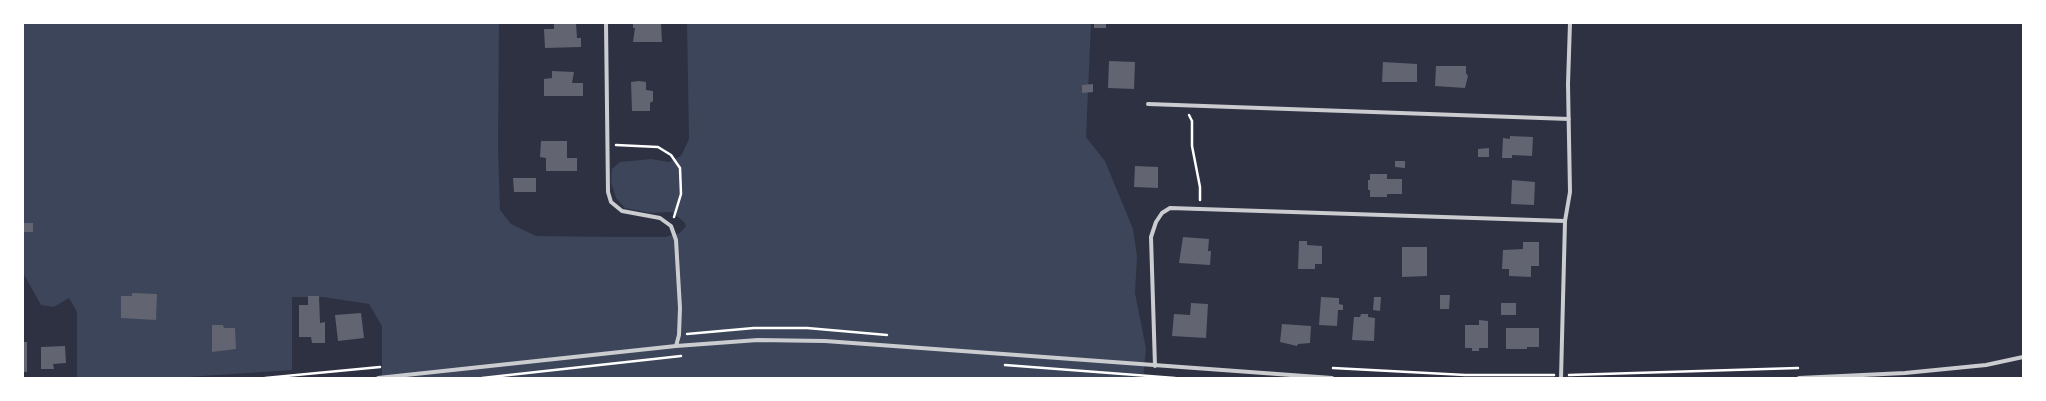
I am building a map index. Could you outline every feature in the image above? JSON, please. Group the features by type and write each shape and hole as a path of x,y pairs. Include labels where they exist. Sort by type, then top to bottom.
{"street":[{"path":"606,23 608,192 611,202 622,211 660,218 671,226 676,240 680,308 680,335 676,346"},
{"path":"1561,377 1565,222 1570,192 1570,23"},
{"path":"1148,104 1182,104 1569,119"},
{"path":"1155,366 1151,237 1156,222 1162,213 1170,208 1565,222"},
{"path":"378,378 676,346 758,340 825,340 1155,366 1332,378"},
{"path":"1799,378 1912,372 1986,365 2023,357"}],"path":[{"path":"1182,104 1192,121 1192,146 1200,187 1198,209"},
{"path":"608,145 658,147 671,155 680,168 681,194 671,226"},
{"path":"482,378 688,355"},
{"path":"1004,365 1175,378"},
{"path":"1561,377 1801,368"}],"shaded area":[{"path":"23,23 499,23 498,147 500,210 511,224 536,236 665,237 680,233 686,226 684,222 672,212 651,213 625,208 616,198 611,182 612,169 620,162 651,159 669,162 681,156 689,139 687,23 1091,23 1086,137 1105,161 1133,229 1137,256 1135,293 1146,349 1143,378 382,378 382,326 369,304 323,297 292,297 292,370 173,378 77,378 77,312 69,298 54,307 41,305 23,273"}],"building":[{"path":"576,23 577,38 581,38 581,47 545,48 544,29 554,29 554,24"},
{"path":"633,23 661,23 662,42 633,42 635,28 633,28"},
{"path":"1094,23 1106,23 1106,28 1094,28"},
{"path":"1109,61 1135,62 1134,89 1108,88"},
{"path":"1383,62 1417,64 1417,82 1382,82"},
{"path":"1436,66 1466,66 1466,73 1468,76 1465,88 1435,86"},
{"path":"552,71 574,72 572,83 583,83 583,96 544,96 544,79 552,78"},
{"path":"631,82 646,82 646,90 653,91 653,101 650,103 650,111 632,111"},
{"path":"1093,84 1093,92 1082,93 1082,85"},
{"path":"1510,136 1533,137 1532,156 1512,155 1512,158 1502,158 1503,138 1510,139"},
{"path":"541,141 567,141 567,158 577,158 577,171 546,171 546,158 540,157"},
{"path":"1489,148 1489,157 1478,157 1478,149"},
{"path":"1395,161 1405,161 1405,168 1395,167"},
{"path":"1135,166 1158,167 1158,188 1134,187"},
{"path":"1370,174 1387,174 1387,179 1402,179 1402,194 1387,194 1387,197 1370,197 1368,180 1370,180"},
{"path":"513,178 536,178 536,192 514,192"},
{"path":"1512,180 1535,182 1534,205 1511,204"},
{"path":"23,223 33,223 33,232 23,232"},
{"path":"1183,237 1209,239 1208,251 1211,251 1210,265 1179,263"},
{"path":"1299,241 1307,241 1307,245 1322,246 1322,264 1315,264 1315,269 1298,269"},
{"path":"1523,242 1539,242 1539,266 1531,266 1531,277 1509,276 1509,269 1502,269 1503,250 1523,249"},
{"path":"1402,247 1427,247 1427,276 1402,277"},
{"path":"132,293 157,294 156,320 121,318 121,296 132,296"},
{"path":"1440,295 1450,295 1449,309 1440,309"},
{"path":"308,296 319,296 320,323 325,322 325,343 312,343 311,337 299,337 299,305 308,305"},
{"path":"1321,297 1339,298 1339,304 1343,305 1343,310 1338,310 1337,326 1319,325"},
{"path":"1374,297 1381,297 1380,311 1373,310"},
{"path":"1191,303 1208,304 1206,338 1172,336 1174,314 1190,315"},
{"path":"1501,303 1516,303 1516,315 1501,315"},
{"path":"361,313 364,338 338,341 335,315"},
{"path":"1361,314 1368,314 1368,317 1375,318 1374,341 1352,340 1354,317 1360,317"},
{"path":"1479,320 1488,321 1488,348 1479,348 1479,351 1472,351 1472,348 1465,348 1465,325 1479,325"},
{"path":"1282,324 1311,326 1310,343 1298,344 1297,346 1280,342"},
{"path":"212,325 223,325 224,328 235,328 236,349 212,352"},
{"path":"1506,328 1539,328 1539,347 1527,347 1527,349 1506,349"},
{"path":"23,342 27,342 27,372 23,372"},
{"path":"65,346 66,363 53,364 54,369 41,369 41,347"}]}
